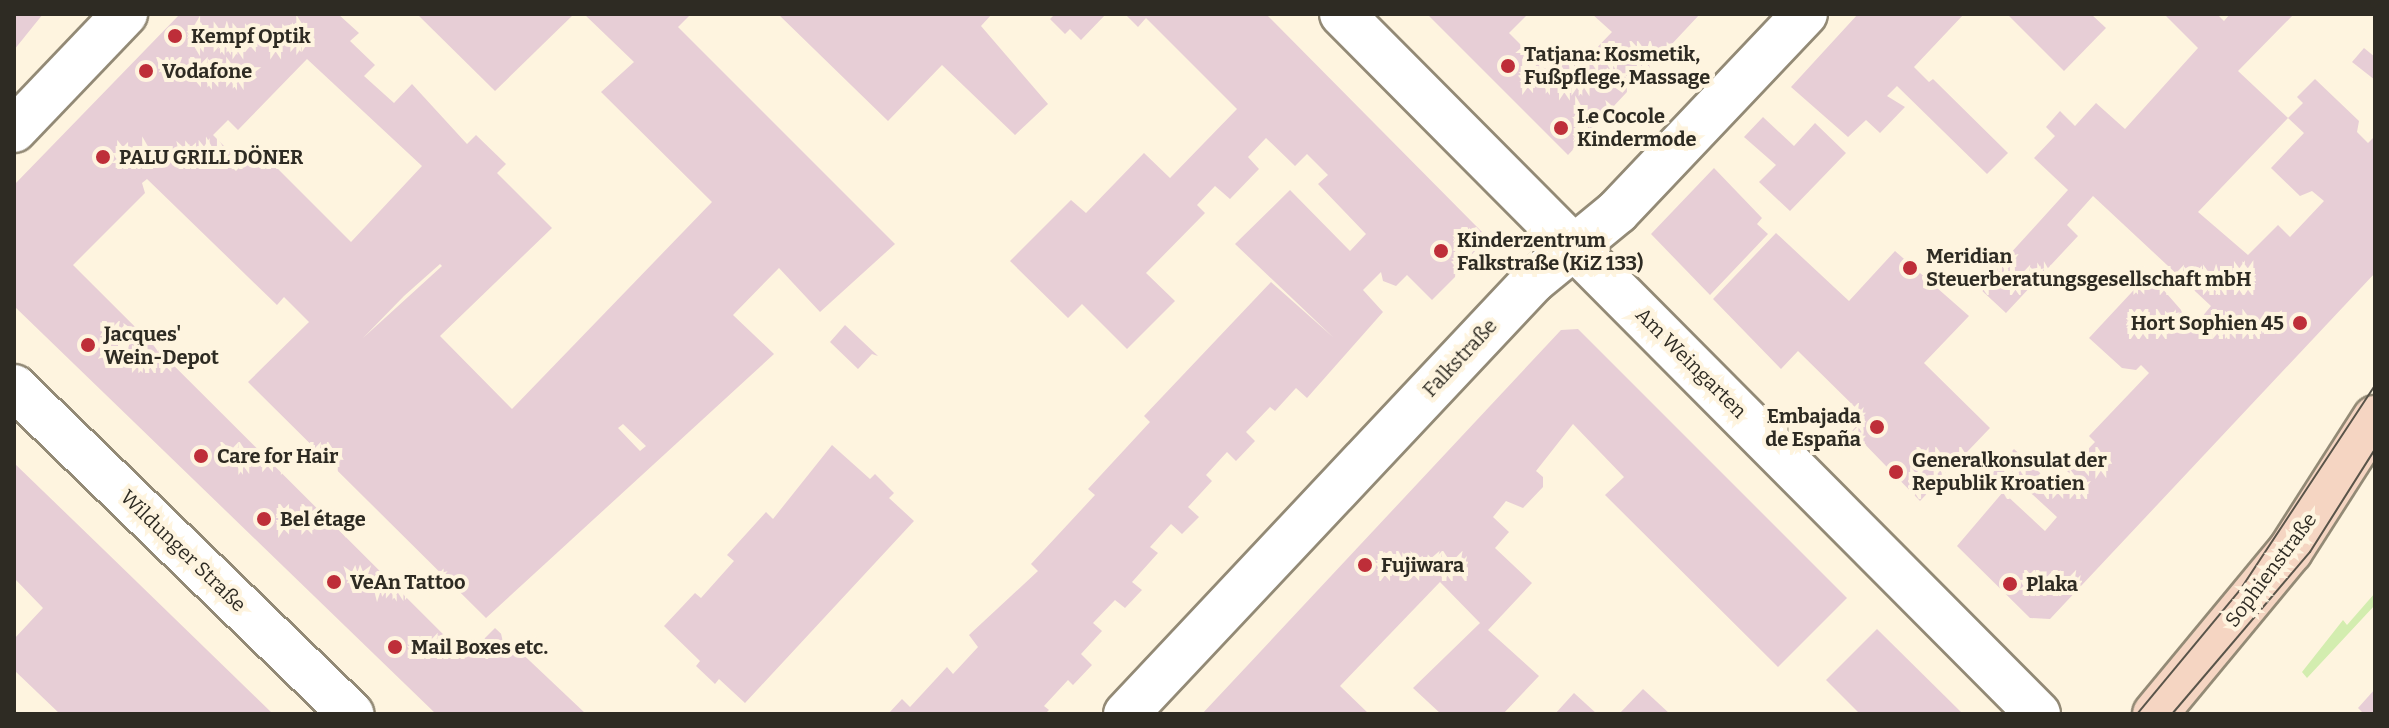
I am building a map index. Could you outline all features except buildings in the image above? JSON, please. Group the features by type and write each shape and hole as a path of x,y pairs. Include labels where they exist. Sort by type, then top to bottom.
{"street":[{"path":"14,130 125,14"},
{"name":"Am Weingarten","path":"1342,14 2038,714"},
{"name":"Falkstraße","path":"1126,714 1533,281 1617,212 1805,14"},
{"name":"Wildunger Straße","path":"14,387 352,714"},
{"name":"Sophienstraße","path":"2155,714 2290,551 2375,418"}],"green space":[{"path":"2375,593 2375,605 2307,678 2302,672 2343,620 2347,625"}],"tram line":[{"path":"2137,714 2240,590 2375,385"},
{"path":"2172,714 2310,552 2375,449"}],"place":[{"name":"Kempf Optik","path":"175,36"},
{"name":"Tatjana: Kosmetik, Fußpflege, Massage","path":"1508,66"},
{"name":"Vodafone","path":"146,71"},
{"name":"Le Cocole Kindermode","path":"1561,128"},
{"name":"PALU GRILL DÖNER","path":"103,157"},
{"name":"Kinderzentrum Falkstraße (KiZ 133)","path":"1441,251"},
{"name":"Meridian Steuerberatungsgesellschaft mbH","path":"1910,268"},
{"name":"Hort Sophien 45","path":"2300,323"},
{"name":"Jacques' Wein-Depot","path":"88,345"},
{"name":"Embajada de España","path":"1877,427"},
{"name":"Care for Hair","path":"201,456"},
{"name":"Generalkonsulat der Republik Kroatien","path":"1896,472"},
{"name":"Bel étage","path":"264,519"},
{"name":"Fujiwara","path":"1365,565"},
{"name":"VeAn Tattoo","path":"334,582"},
{"name":"Plaka","path":"2010,584"},
{"name":"Mail Boxes etc.","path":"395,647"}]}
